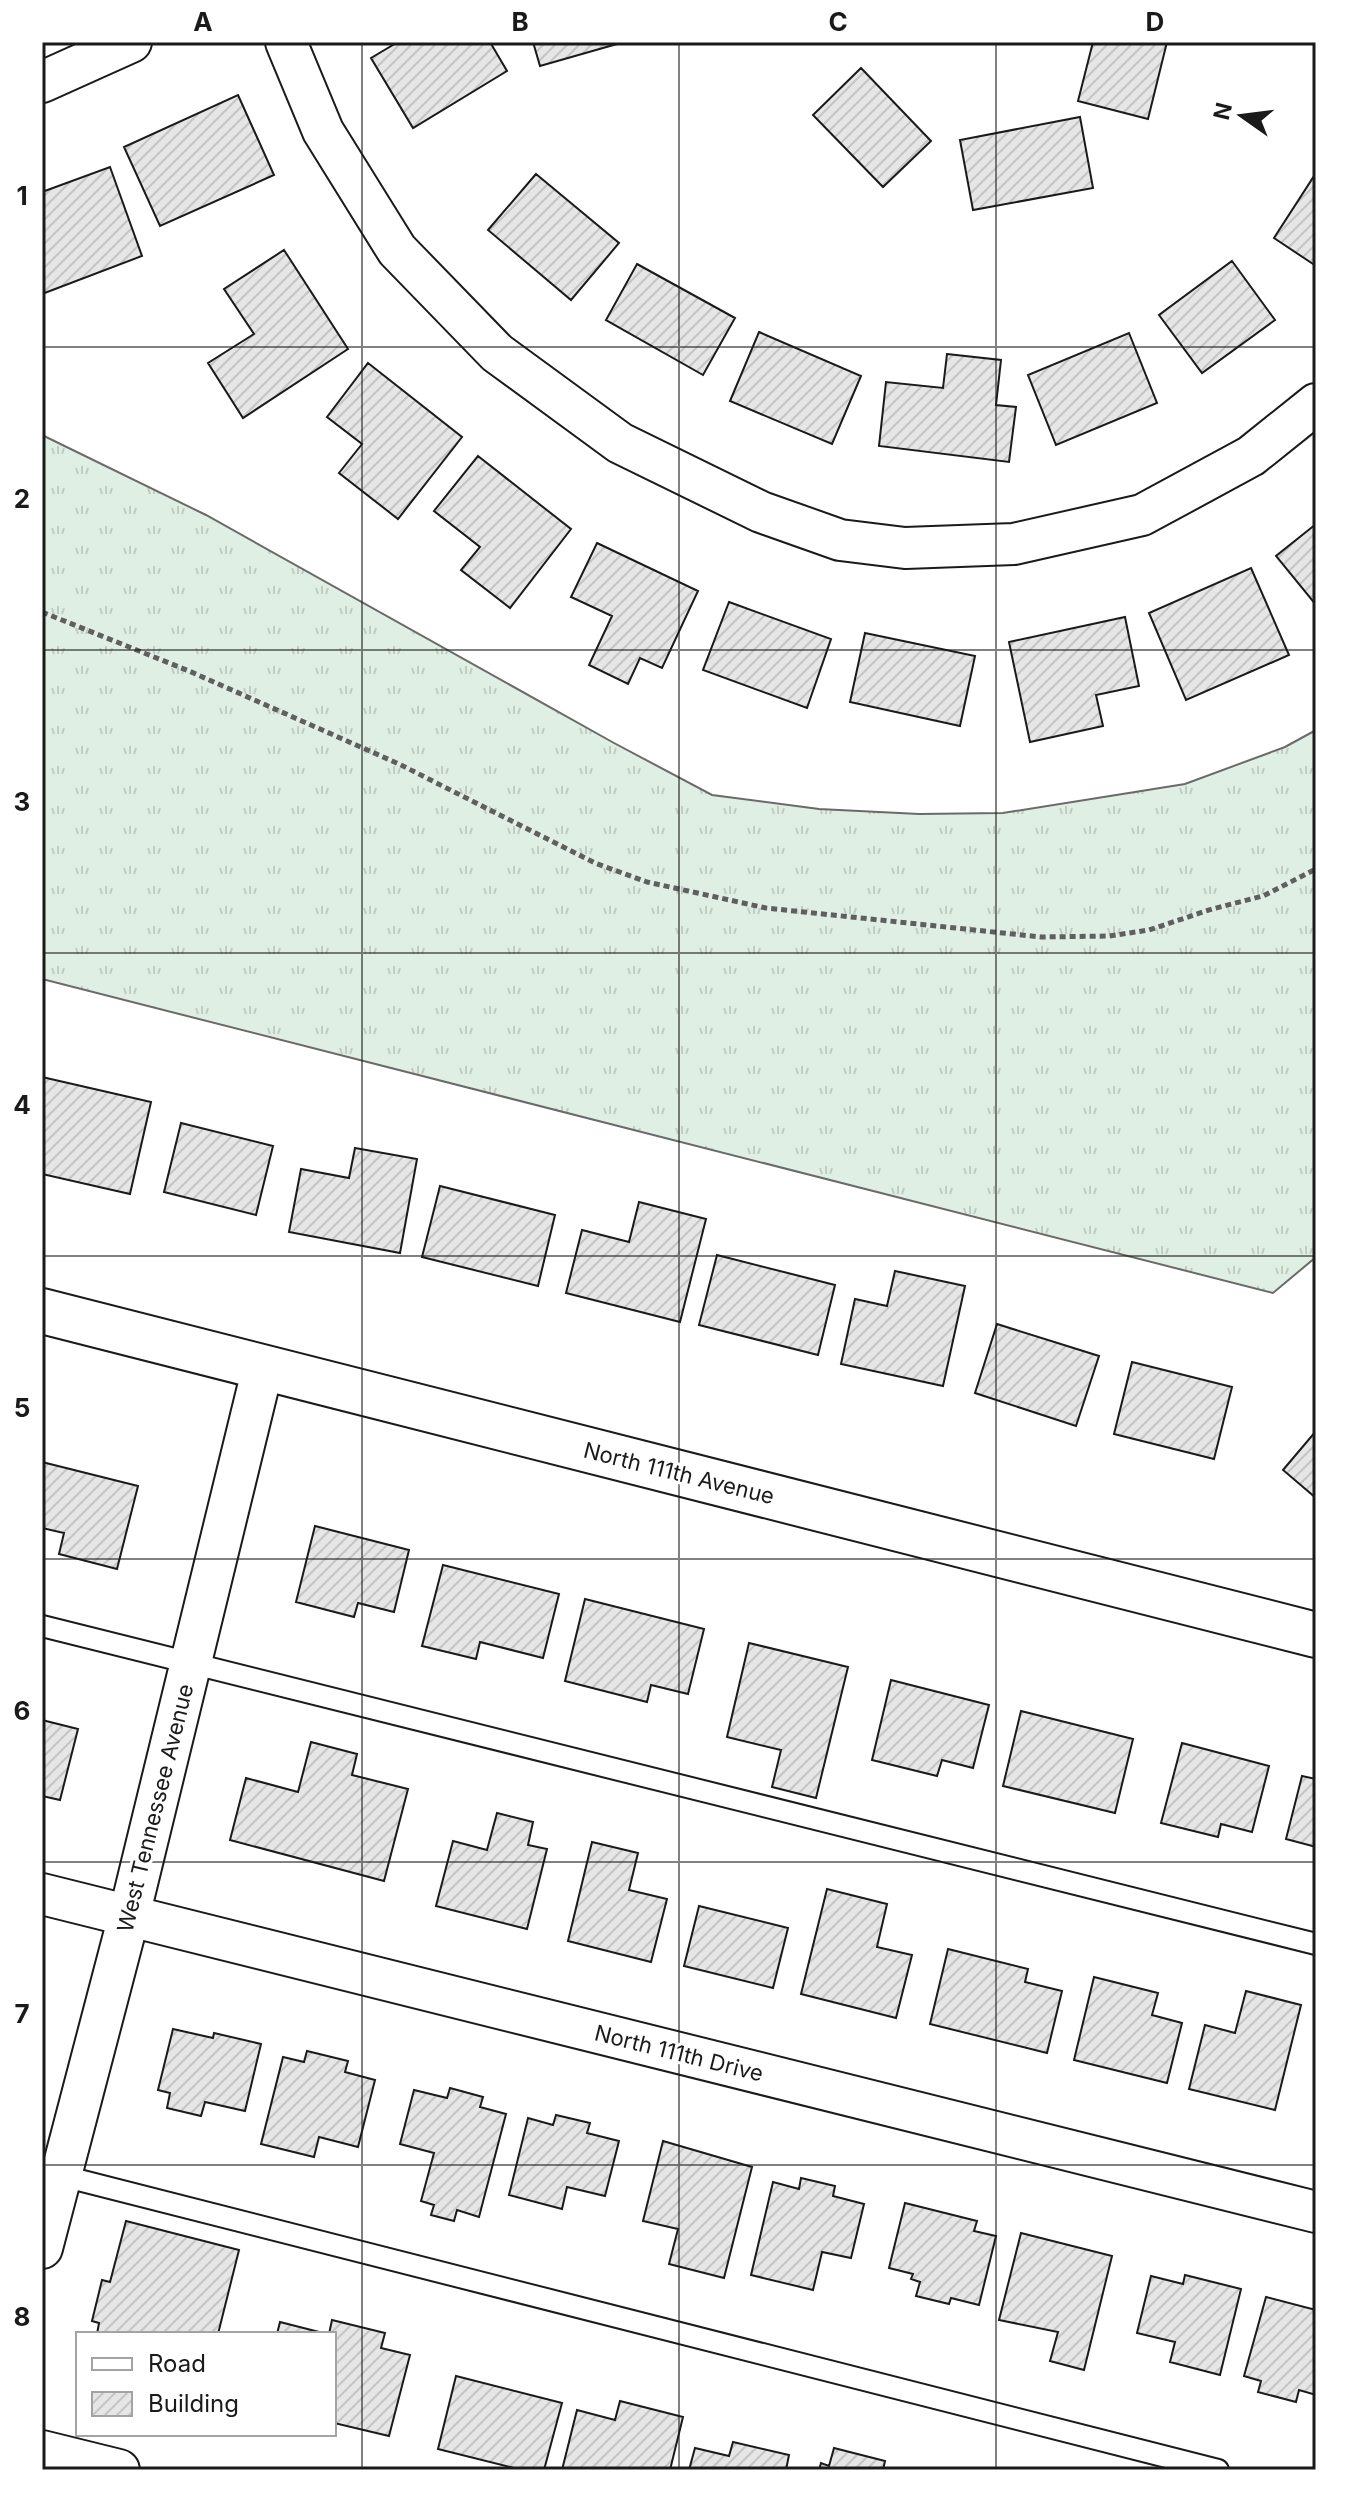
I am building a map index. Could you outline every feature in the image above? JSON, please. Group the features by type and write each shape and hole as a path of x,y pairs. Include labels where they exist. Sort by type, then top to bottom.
{"street":[{"path":"42,82 131,42"},
{"path":"286,42 323,131 397,250 497,353 620,443 761,512 840,540 905,548 1014,544 1142,515 1251,456 1316,404"},
{"name":"North 111th Avenue","path":"42,1311 1316,1635"},
{"name":"West Tennessee Avenue","path":"42,2248 51,2173 129,1916 263,1367"},
{"name":"North 111th Drive","path":"42,1894 1316,2212"},
{"path":"42,2451 119,2470"}],"lane":[{"path":"42,1626 1316,1944"},
{"path":"51,2173 1218,2470"}],"path":[{"path":"42,612 189,671 399,764 595,863 647,882 766,908 1041,937 1109,936 1149,930 1263,896 1316,869"}],"green space":[{"path":"42,435 206,515 712,795 819,809 919,814 1003,813 1185,784 1285,747 1316,730 1316,1257 1273,1293 42,979"}],"building":[{"path":"398,42 490,42 507,71 413,128 371,58"},
{"path":"533,42 624,42 540,66"},
{"path":"1093,42 1167,42 1148,119 1078,101"},
{"path":"861,68 931,141 883,187 813,115"},
{"path":"238,95 274,175 160,226 124,147"},
{"path":"1080,117 1093,188 973,210 960,140"},
{"path":"110,167 142,256 42,294 42,192"},
{"path":"1316,173 1316,266 1274,238"},
{"path":"536,174 619,243 571,300 488,230"},
{"path":"284,250 348,349 243,418 208,363 254,334 224,289"},
{"path":"1232,261 1275,320 1202,373 1159,315"},
{"path":"637,264 735,318 703,375 606,320"},
{"path":"759,332 861,376 832,444 730,401"},
{"path":"1129,333 1157,403 1056,445 1028,375"},
{"path":"947,354 1001,360 996,405 1016,407 1009,462 879,446 886,382 943,388"},
{"path":"368,363 462,437 398,519 339,473 362,444 327,417"},
{"path":"478,456 571,529 510,608 461,570 480,547 434,511"},
{"path":"1316,524 1316,605 1276,556"},
{"path":"597,543 698,591 662,668 640,658 628,684 589,665 612,616 571,597"},
{"path":"1251,568 1289,655 1186,700 1149,613"},
{"path":"729,602 831,639 807,708 703,670"},
{"path":"1125,617 1139,686 1096,695 1103,726 1030,742 1009,642"},
{"path":"865,633 975,656 960,726 850,702"},
{"path":"42,1077 151,1102 130,1194 42,1174"},
{"path":"181,1123 273,1146 256,1215 164,1192"},
{"path":"355,1148 417,1159 400,1253 289,1232 301,1169 349,1178"},
{"path":"440,1186 555,1215 538,1286 422,1257"},
{"path":"639,1202 706,1219 680,1322 566,1293 582,1230 629,1242"},
{"path":"717,1255 835,1285 818,1355 699,1325"},
{"path":"895,1271 965,1286 943,1386 841,1364 855,1299 887,1306"},
{"path":"997,1324 1099,1356 1076,1426 975,1393"},
{"path":"1132,1362 1232,1387 1214,1459 1114,1434"},
{"path":"1316,1431 1316,1498 1283,1470"},
{"path":"42,1462 138,1486 117,1569 59,1554 64,1533 42,1528"},
{"path":"315,1526 409,1550 394,1612 358,1603 354,1617 296,1602"},
{"path":"443,1565 559,1594 543,1658 480,1642 476,1659 422,1646"},
{"path":"585,1599 704,1629 688,1694 651,1685 647,1702 565,1681"},
{"path":"749,1643 848,1667 816,1798 772,1787 781,1750 727,1737"},
{"path":"891,1680 989,1705 973,1768 942,1760 937,1776 872,1760"},
{"path":"1021,1711 1133,1739 1115,1813 1003,1786"},
{"path":"42,1720 78,1729 60,1800 42,1796"},
{"path":"311,1742 357,1754 352,1775 408,1789 384,1881 230,1840 246,1778 298,1792"},
{"path":"1182,1743 1269,1766 1252,1832 1221,1824 1218,1837 1161,1823"},
{"path":"1302,1776 1316,1779 1316,1847 1286,1839"},
{"path":"497,1813 533,1822 528,1845 547,1849 527,1929 436,1906 453,1841 487,1850"},
{"path":"592,1842 638,1853 629,1890 667,1899 651,1962 568,1941"},
{"path":"827,1889 887,1904 877,1947 912,1955 896,2018 801,1994"},
{"path":"699,1906 788,1928 773,1988 684,1966"},
{"path":"948,1949 1028,1969 1025,1982 1062,1991 1047,2053 930,2024"},
{"path":"1094,1977 1158,1993 1152,2015 1182,2023 1167,2083 1074,2060"},
{"path":"1246,1991 1301,2005 1275,2110 1189,2089 1205,2025 1235,2033"},
{"path":"173,2029 213,2038 214,2033 261,2044 245,2111 205,2102 201,2116 167,2108 170,2093 158,2090"},
{"path":"307,2051 348,2061 345,2072 375,2080 358,2147 319,2137 314,2157 261,2144 283,2057 304,2062"},
{"path":"450,2088 483,2097 480,2107 506,2114 479,2217 457,2210 454,2221 431,2215 434,2205 421,2201 434,2153 400,2144 414,2090 447,2098"},
{"path":"556,2115 590,2123 587,2133 619,2141 605,2196 567,2187 562,2209 509,2195 528,2118 553,2125"},
{"path":"663,2141 752,2167 724,2278 669,2264 678,2229 643,2221"},
{"path":"801,2178 835,2186 833,2196 864,2204 851,2258 822,2252 813,2290 751,2275 773,2182 799,2189"},
{"path":"905,2203 977,2221 974,2231 996,2236 979,2305 951,2298 949,2304 916,2296 920,2282 911,2279 913,2274 889,2268"},
{"path":"126,2221 239,2250 218,2332 97,2332 99,2323 92,2321 102,2280 110,2282"},
{"path":"1021,2233 1112,2256 1084,2370 1050,2361 1058,2332 999,2320"},
{"path":"1185,2275 1241,2289 1220,2375 1170,2362 1175,2342 1137,2333 1151,2276 1183,2284"},
{"path":"1266,2297 1316,2310 1316,2395 1299,2390 1296,2402 1258,2392 1261,2381 1244,2376"},
{"path":"332,2320 385,2333 381,2348 410,2355 389,2436 336,2423 336,2332 329,2332"},
{"path":"280,2322 319,2332 278,2332"},
{"path":"456,2376 562,2403 544,2470 522,2470 438,2449"},
{"path":"620,2401 683,2417 670,2470 562,2470 577,2410 615,2420"},
{"path":"733,2442 789,2455 786,2470 689,2470 695,2448 729,2456"},
{"path":"834,2448 885,2461 883,2470 819,2470 821,2463 829,2466"}]}
